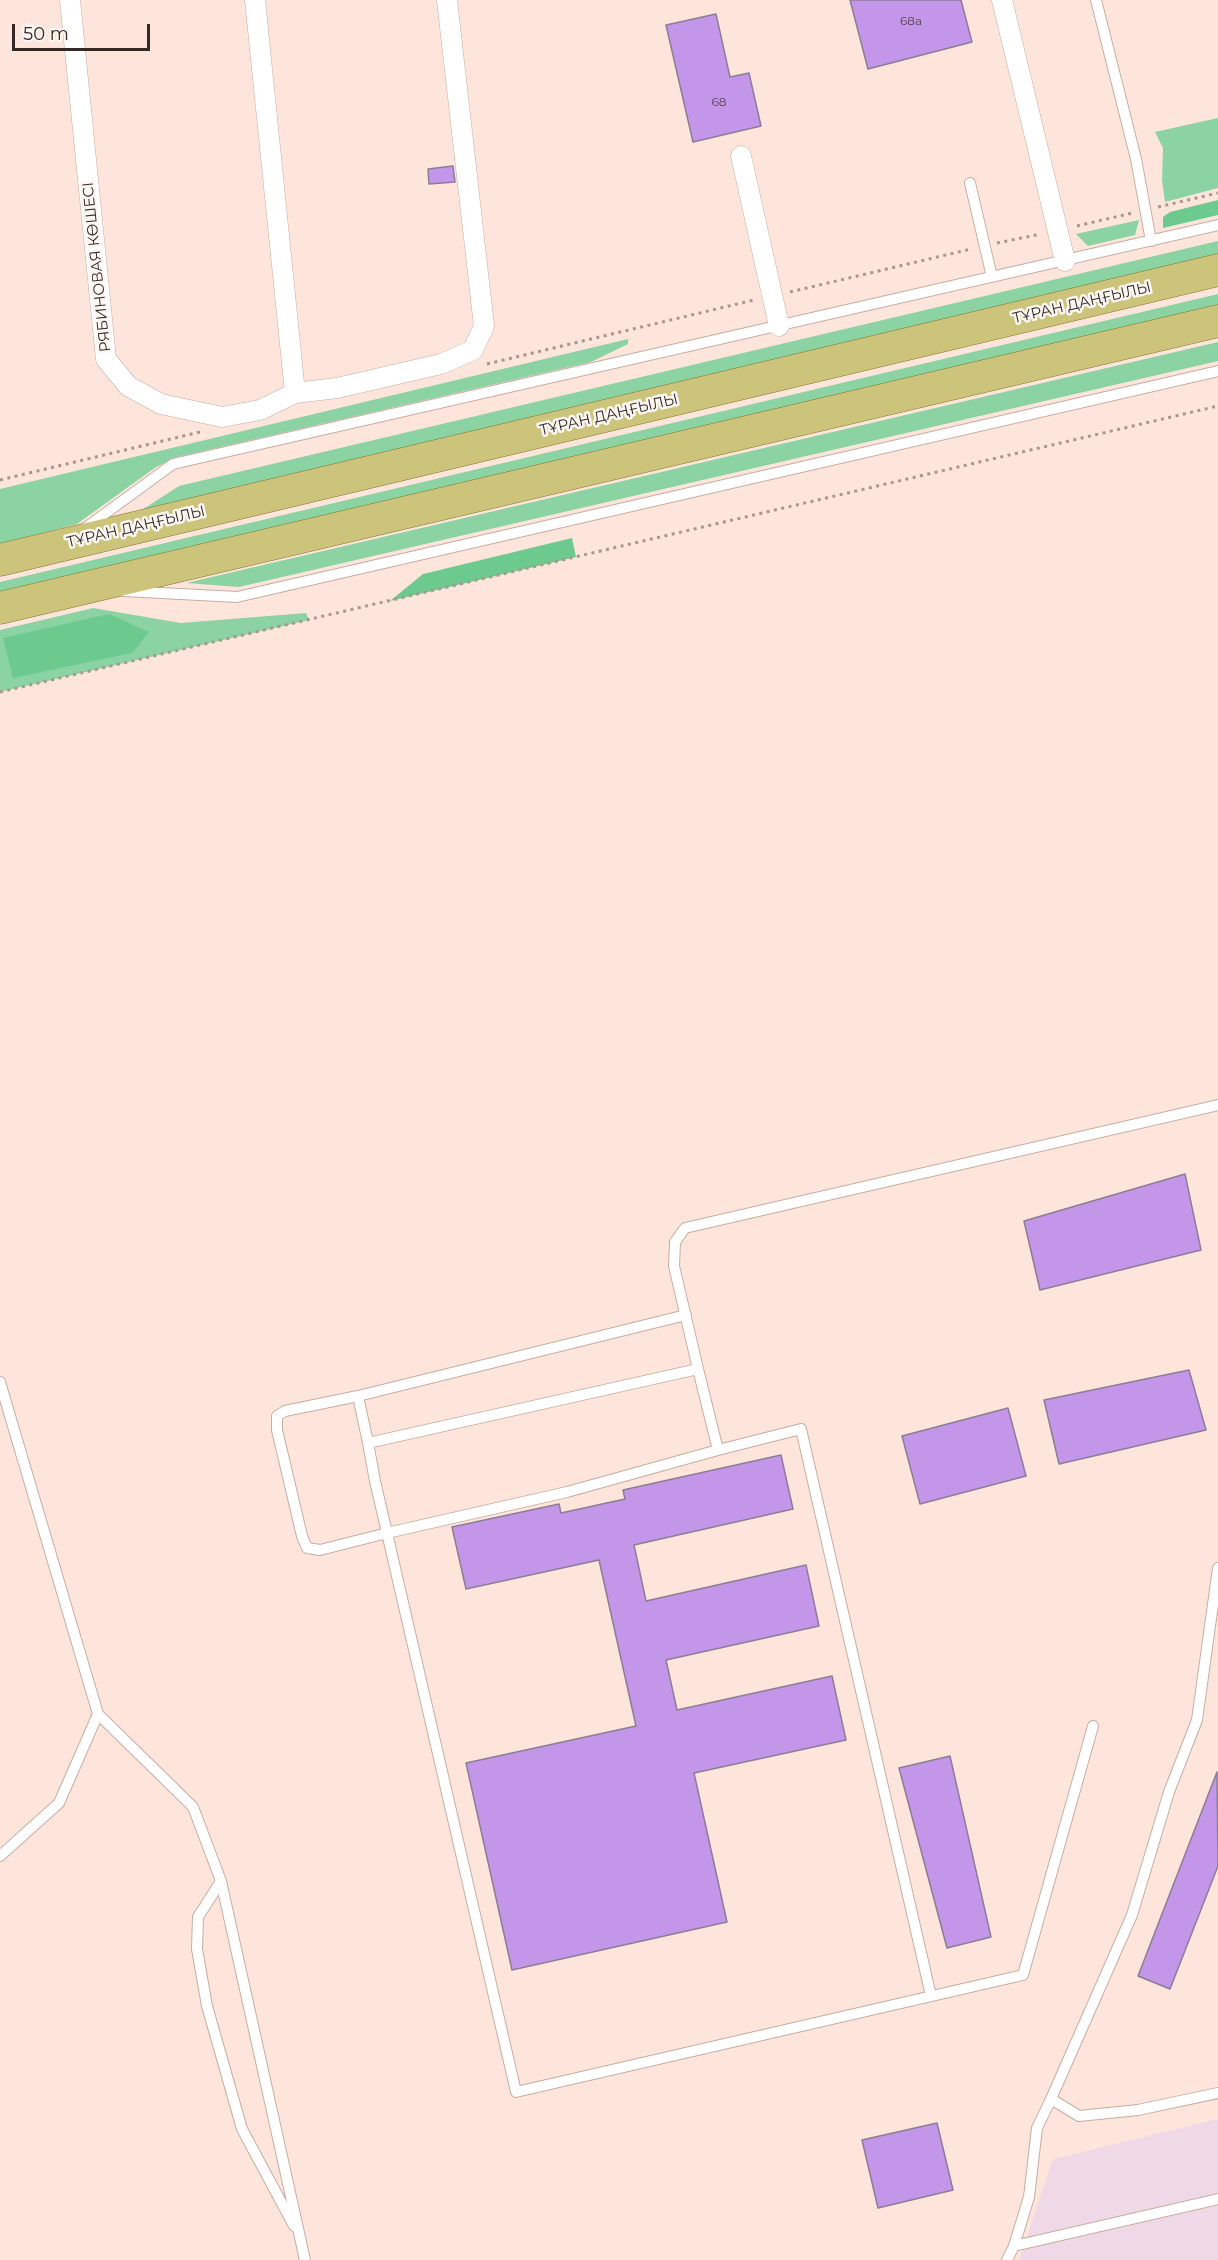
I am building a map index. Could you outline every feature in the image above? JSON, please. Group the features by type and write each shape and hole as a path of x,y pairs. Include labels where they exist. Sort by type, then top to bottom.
{"main road":[{"name":"ТҰРАН ДАҢҒЫЛЫ","path":"0,560 1218,270"},
{"path":"0,608 1218,321"}],"street":[{"name":"РЯБИНОВАЯ КӨШЕСІ","path":"70,0 106,360 128,386 160,404 222,417 260,410 295,393 338,388 441,364 473,350 484,326 447,0"},
{"path":"255,0 295,393"},
{"path":"1002,0 1065,261"},
{"path":"741,156 779,326"}],"lane":[{"path":"1096,0 1136,159 1151,241"},
{"path":"970,183 992,277"},
{"path":"63,545 173,464 1218,225"},
{"path":"82,589 237,597 1218,371"},
{"path":"717,1450 674,1266 675,1242 685,1228 1218,1105"},
{"path":"686,1316 358,1396 285,1411 277,1416 277,1430 302,1536 307,1548 320,1550 567,1492 717,1450 801,1430 931,1996"},
{"path":"368,1443 698,1369"},
{"path":"0,1382 98,1714 194,1807 220,1881 305,2260"},
{"path":"358,1396 387,1533 516,2092 1023,1975 1093,1726"},
{"path":"1007,2260 1014,2246 1029,2197 1037,2128 1132,1915 1169,1792 1197,1720 1215,1614 1218,1568"},
{"path":"0,1856 59,1803 98,1714"},
{"path":"220,1881 198,1917 197,1949 207,2006 242,2129 301,2240"},
{"path":"1051,2099 1079,2115 1138,2110 1218,2093"},
{"path":"1014,2246 1218,2199"}],"path":[{"path":"484,365 1218,193"},
{"path":"0,693 1218,406"},
{"path":"0,480 207,431"}],"shaded area":[{"path":"1218,2119 1218,2260 1019,2260 1053,2159"}],"green space":[{"path":"1218,118 1218,188 1165,202 1162,180 1163,148 1155,132"},
{"path":"1218,200 1218,215 1163,228 1163,217 1170,212"},
{"path":"1139,220 1135,235 1088,246 1076,234"},
{"path":"1218,241 1218,256 137,513 179,486"},
{"path":"1218,294 1218,309 0,595 0,582"},
{"path":"628,339 628,344 591,362 177,457 156,467 77,524 0,544 0,489"},
{"path":"1218,342 1218,361 239,587 186,583"},
{"path":"572,538 576,557 390,601 423,574"},
{"path":"93,608 181,623 306,613 309,620 0,692 0,630"},
{"path":"109,614 149,632 132,653 13,678 3,638"}],"building":[{"path":"850,0 961,0 972,42 868,69"},
{"path":"716,14 730,77 749,73 761,126 693,142 666,25"},
{"path":"453,166 455,182 429,184 428,169"},
{"path":"1185,1174 1201,1250 1040,1290 1024,1221"},
{"path":"1189,1370 1206,1430 1059,1464 1044,1400"},
{"path":"1008,1408 1026,1476 920,1504 902,1436"},
{"path":"781,1455 793,1509 634,1545 646,1601 806,1565 819,1626 666,1660 677,1710 832,1676 846,1740 694,1773 727,1922 512,1970 466,1763 636,1726 599,1560 466,1589 452,1527 559,1504 561,1513 625,1499 623,1490"},
{"path":"950,1756 991,1937 947,1948 899,1768"},
{"path":"1217,1772 1218,1866 1170,1989 1138,1976"},
{"path":"937,2123 953,2190 878,2208 862,2140"}]}
